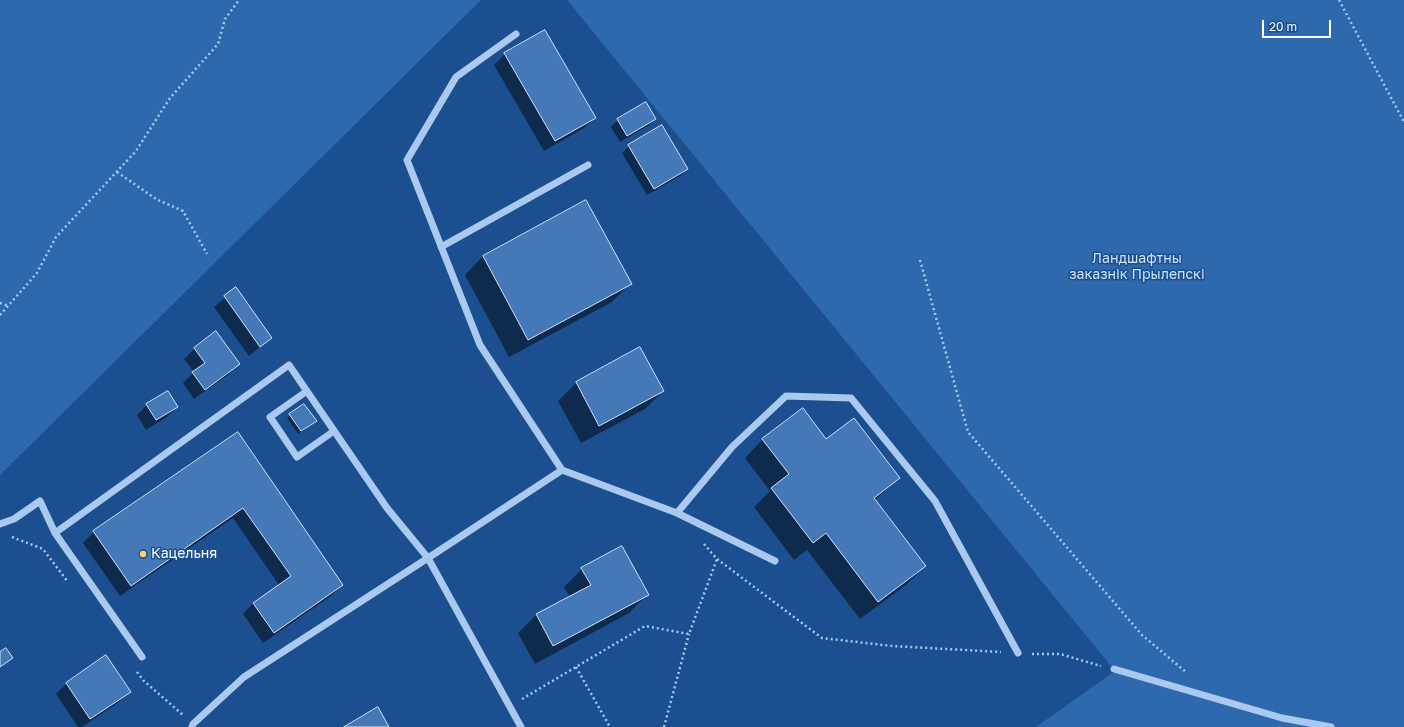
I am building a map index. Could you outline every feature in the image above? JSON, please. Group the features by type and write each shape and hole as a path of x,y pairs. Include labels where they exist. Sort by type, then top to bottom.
{"lane":[{"path":"516,34 456,77 407,160 480,345 562,470 677,514 775,561"},
{"path":"442,247 588,165"},
{"path":"55,533 289,365 386,508 428,558 521,727"},
{"path":"307,391 270,417 297,457 334,431"},
{"path":"677,514 732,447 786,396 850,398 935,501 1018,653"},
{"path":"192,727 193,724 244,677 562,470"},
{"path":"0,524 14,519 40,501 55,533 142,657"},
{"path":"1114,669 1282,718 1331,727"}],"path":[{"path":"0,315 38,273 56,237 136,151 170,98 218,44 225,19 239,0"},
{"path":"1339,0 1404,122"},
{"path":"116,172 156,199 183,211 207,254"},
{"path":"920,260 968,432 1142,635 1188,674"},
{"path":"0,303 9,306"},
{"path":"702,542 717,559 822,638 900,646 1060,654 1114,669"},
{"path":"664,727 689,634 717,559"},
{"path":"510,707 645,626 689,634"},
{"path":"576,667 610,727"}],"green space":[{"path":"0,0 481,0 0,475"},
{"name":"Ландшафтны заказнік Прылепскі","path":"567,0 1404,0 1404,727 1036,727 1115,671"}],"building":[{"path":"545,30 596,118 555,141 504,53"},
{"path":"646,102 656,119 627,136 617,119"},
{"path":"662,125 688,169 654,189 628,145"},
{"path":"586,200 632,284 528,340 483,256"},
{"path":"236,287 272,338 260,347 224,296"},
{"path":"216,331 240,364 205,390 192,372 205,363 194,348"},
{"path":"640,347 664,391 599,426 576,382"},
{"path":"168,391 178,407 156,420 146,404"},
{"path":"304,404 317,421 301,431 289,414"},
{"path":"803,408 826,439 854,418 900,478 874,498 926,566 878,602 826,533 813,543 771,488 789,474 762,439"},
{"name":"Кацельня","path":"238,432 343,585 274,633 253,603 291,576 243,508 131,586 93,531"},
{"path":"622,546 649,595 553,646 536,614 591,585 581,568"},
{"path":"6,648 13,658 0,667 0,652"},
{"path":"106,655 131,692 90,719 66,683"},
{"path":"378,707 389,727 344,727"}],"place":[{"name":"Кацельня","path":"143,554"}]}
